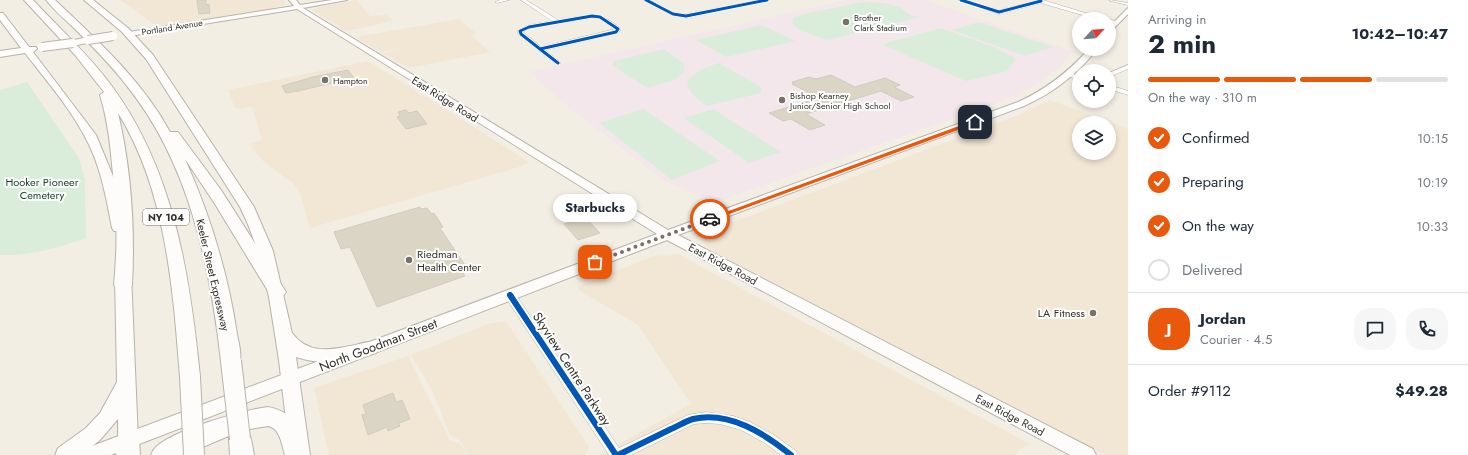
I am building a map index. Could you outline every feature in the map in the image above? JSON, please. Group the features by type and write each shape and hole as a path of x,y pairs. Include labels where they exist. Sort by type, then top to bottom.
{"highway":[{"name":"Keeler Street Expressway","path":"50,0 121,70 148,105 174,151 199,212 219,288 231,361 241,447"},
{"path":"56,0 69,18"},
{"name":"NY 104","path":"30,2 96,73 113,96 133,128 143,149 157,188 168,226 180,284 190,377 194,455"},
{"path":"96,73 109,103 117,138 126,221 123,285"},
{"path":"148,105 191,157 249,246 267,280 277,292"},
{"path":"163,455 181,445 245,420 267,416 278,419 283,423 297,455"}],"main road":[{"path":"88,0 129,34 155,64 251,215 266,250 277,292 300,455"},
{"name":"East Ridge Road","path":"292,0 298,7 667,235 1086,455"},
{"name":"Portland Avenue","path":"0,54 344,0"},
{"path":"1116,20 1128,10"},
{"path":"0,15 81,120 100,156 113,195 117,218 123,285 128,448"},
{"name":"North Goodman Street","path":"90,455 128,448 290,378 667,235 996,114 1043,95 1072,78"},
{"path":"283,332 294,349 306,355 331,355 370,348"},
{"path":"65,455 94,434 106,422 117,403 126,378"}],"street":[{"path":"497,2 507,0"},
{"path":"523,0 557,22"},
{"path":"646,0 673,14 686,16 767,0"},
{"path":"961,0 999,12 1039,1 1078,12"},
{"path":"1112,0 1128,4"},
{"path":"540,48 619,30 602,18 595,16 557,22 520,31 521,34 558,63"},
{"path":"1116,72 1128,67"},
{"path":"1116,89 1128,93"},
{"name":"Skyview Centre Parkway","path":"510,295 617,455 692,419 704,417 734,421 770,438 791,455"}],"shaded area":[{"path":"120,0 284,0 285,4 272,9 157,26"},
{"path":"357,0 370,16 387,15 392,20 346,31 313,10 318,7"},
{"name":"Bishop Kearney Junior/Senior High School","path":"845,0 924,0 1072,50 1072,53 1057,70 1019,94 989,106 716,202 664,181 572,110 529,72"},
{"path":"459,19 477,34 471,35 490,52 409,68 383,53 408,47 380,52 356,37"},
{"path":"368,61 529,162 519,167 310,228 300,193 294,184 263,161 249,144 262,140 252,106 242,109 235,108 228,90"},
{"path":"1050,100 1093,116 1072,116 1072,160 1116,160 1116,125 1128,129 1128,455 1106,455 711,251 704,243 702,238 709,231 1016,116"},
{"path":"679,254 1030,444 1019,450 1015,455 599,455 691,404 638,325 580,291 577,287 653,256"},
{"path":"506,321 589,447 585,455 468,455 461,441 450,435 433,392 411,355 488,324"},
{"path":"408,356 450,440 461,444 466,455 329,455 314,388"}],"green space":[{"name":"Brother Clark Stadium","path":"864,2 884,3 899,7 912,16 920,17 827,40 802,31 793,25 793,18 808,13"},
{"path":"979,22 1053,47 1025,56 951,30"},
{"path":"762,25 795,41 726,57 696,40"},
{"path":"941,28 996,48 1016,59 1007,71 966,81 883,44"},
{"path":"664,49 684,64 684,72 675,80 647,88 612,65 614,61"},
{"path":"719,63 761,87 761,93 707,106 692,93 687,81 702,70"},
{"name":"Hooker Pioneer Cemetery","path":"27,82 79,158 85,180 86,238 44,251 0,255 0,90"},
{"path":"643,109 720,161 672,180 599,123"},
{"path":"713,109 781,152 749,163 684,118"}],"building":[{"path":"197,0 206,0 206,5 209,4 210,13 199,14"},
{"name":"Hampton","path":"348,70 354,78 286,93 282,86 313,77"},
{"path":"831,75 855,87 885,78 900,85 894,87 914,97 901,101 881,91 806,114 825,125 810,130 791,119 783,121 769,113 818,98 792,84 794,83 792,82 809,77 816,79"},
{"path":"406,110 409,113 417,111 427,124 406,129 397,117 400,116 398,112"},
{"name":"Riedman Health Center","path":"420,207 421,209 427,208 432,214 434,213 443,227 440,228 469,271 463,273 465,276 377,307 350,247 341,249 334,232"},
{"path":"585,217 600,233 578,240 564,224"},
{"path":"393,393 396,402 402,400 410,419 399,423 400,426 388,431 387,427 368,435 362,415 366,414 363,405"}],"cycle path":[{"path":"646,0 673,14 686,16 767,0"},
{"path":"961,0 999,12 1041,1"},
{"path":"540,49 611,33 616,32 618,29 600,17 592,16 529,27 520,31 521,34 558,63"},
{"path":"510,295 616,455"},
{"path":"618,455 692,419 706,418 720,418 746,426 769,439 791,455"}],"way so far":[{"path":"595,262 710,219"}],"place":[{"name":"Brother Clark Stadium","path":"846,22"},
{"name":"Hampton","path":"325,80"},
{"name":"Bishop Kearney Junior/Senior High School","path":"782,100"},
{"name":"Riedman Health Center","path":"409,260"},
{"name":"Starbucks","path":"595,262"},
{"name":"LA Fitness","path":"1093,313"}],"route":[{"path":"710,219 975,122"}]}
